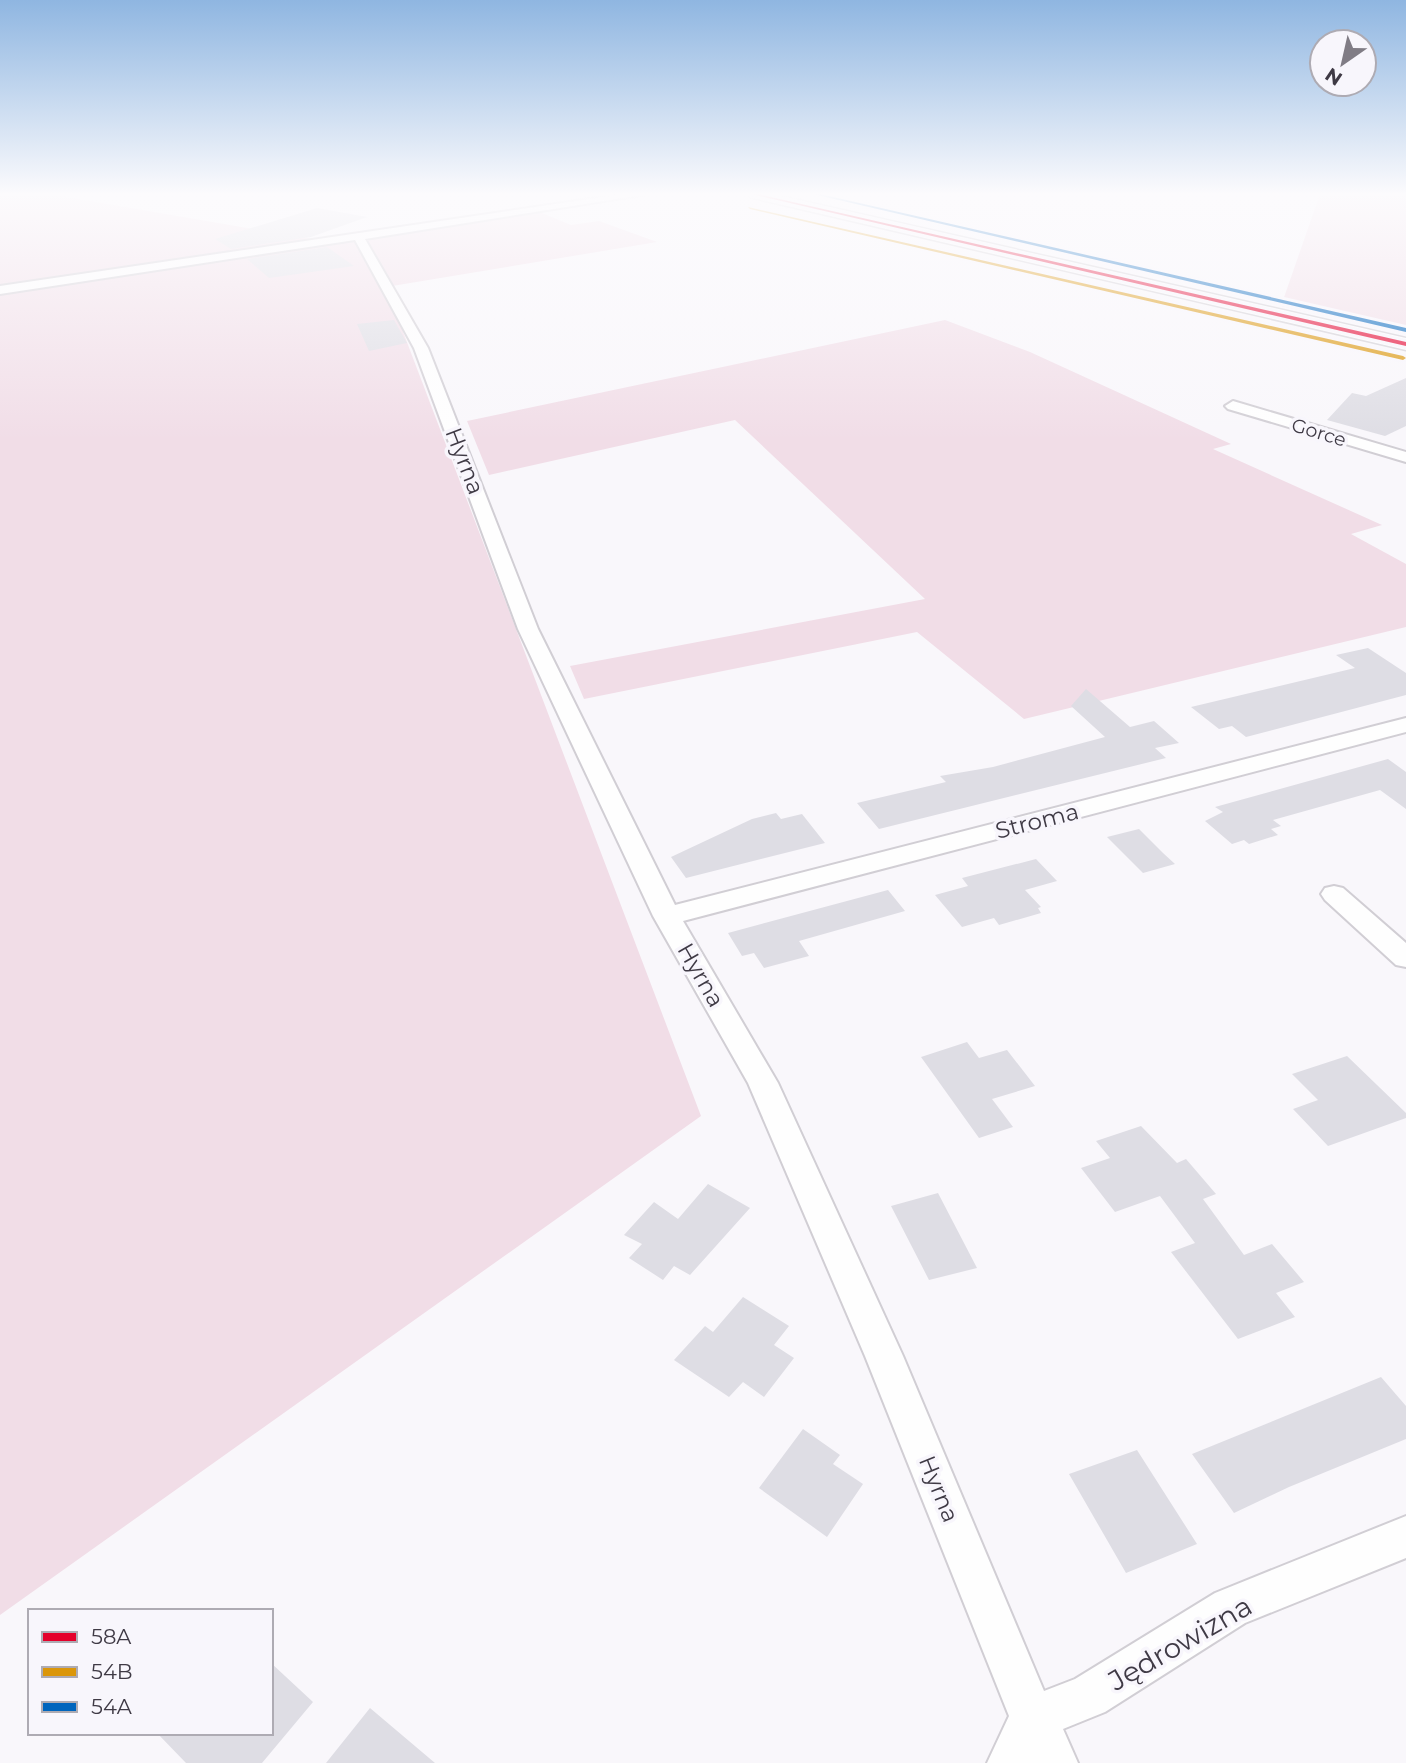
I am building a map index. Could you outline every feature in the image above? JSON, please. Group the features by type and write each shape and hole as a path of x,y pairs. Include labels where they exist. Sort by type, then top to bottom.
{"street":[{"path":"0,290 95,276"},
{"name":"Hyrna","path":"381,276 421,348 528,629 667,916 763,1083 884,1356 1033,1718 1055,1763"},
{"path":"1111,276 1406,344"},
{"name":"Gorce","path":"1233,406 1406,457"},
{"name":"Stroma","path":"667,916 1406,725"},
{"path":"1334,894 1406,958"},
{"name":"Jędrowizna","path":"1033,1718 1089,1696 1230,1608 1406,1537"},
{"path":"1010,1763 1033,1718"}],"shaded area":[{"path":"0,276 451,276 386,287 701,1116 0,1615"},
{"path":"1291,276 1406,276 1406,334 1281,306"},
{"path":"945,320 1030,352 1231,444 1213,449 1382,525 1351,534 1406,564 1406,627 1024,719 917,632 584,699 570,666 925,599 735,420 489,475 467,421"}],"building":[{"path":"394,320 407,343 369,351 357,324"},
{"path":"1406,378 1406,426 1385,436 1327,420 1352,393 1366,396"},
{"path":"1368,648 1406,673 1406,695 1246,737 1232,726 1219,729 1191,707 1355,668 1336,655"},
{"path":"1086,689 1130,727 1154,721 1179,743 1155,748 1166,758 879,829 857,803 946,782 940,776 993,767 1105,737 1071,706"},
{"path":"1388,759 1406,772 1406,809 1380,790 1273,820 1281,826 1271,829 1278,835 1249,844 1244,840 1232,844 1205,821 1223,812 1215,807"},
{"path":"776,813 781,819 802,814 825,843 686,878 671,857 752,819"},
{"path":"1139,829 1175,864 1143,873 1107,837"},
{"path":"1036,859 1057,881 1025,890 1041,907 1038,908 1041,913 999,925 994,918 962,927 935,895 968,886 962,878"},
{"path":"888,890 905,911 799,941 809,956 764,968 754,953 742,956 728,933"},
{"path":"967,1042 979,1058 1007,1050 1035,1086 992,1099 1013,1127 979,1138 921,1057"},
{"path":"1347,1056 1406,1113 1406,1118 1328,1146 1293,1109 1318,1100 1292,1074"},
{"path":"1141,1126 1177,1163 1186,1159 1216,1194 1203,1199 1244,1255 1272,1244 1304,1282 1276,1293 1295,1317 1238,1339 1171,1252 1195,1243 1160,1196 1115,1212 1081,1168 1110,1158 1096,1141"},
{"path":"708,1184 750,1208 690,1275 674,1266 663,1280 629,1258 642,1244 624,1235 654,1202 678,1219"},
{"path":"938,1193 977,1268 929,1280 891,1206"},
{"path":"743,1297 789,1326 774,1345 794,1358 764,1397 743,1382 729,1397 674,1360 705,1326 713,1332"},
{"path":"1381,1377 1406,1406 1406,1439 1289,1487 1234,1513 1192,1454"},
{"path":"803,1429 840,1455 833,1464 863,1484 827,1537 759,1488"},
{"path":"1137,1450 1197,1544 1126,1573 1069,1474"},
{"path":"273,1665 313,1702 262,1763 186,1763 159,1735 273,1735"},
{"path":"370,1708 435,1763 326,1763"}],"transit line":[{"name":"54B","path":"1047,276 1403,358"},
{"name":"58A","path":"1111,276 1406,344"},
{"name":"54A","path":"1173,276 1406,330"}]}
